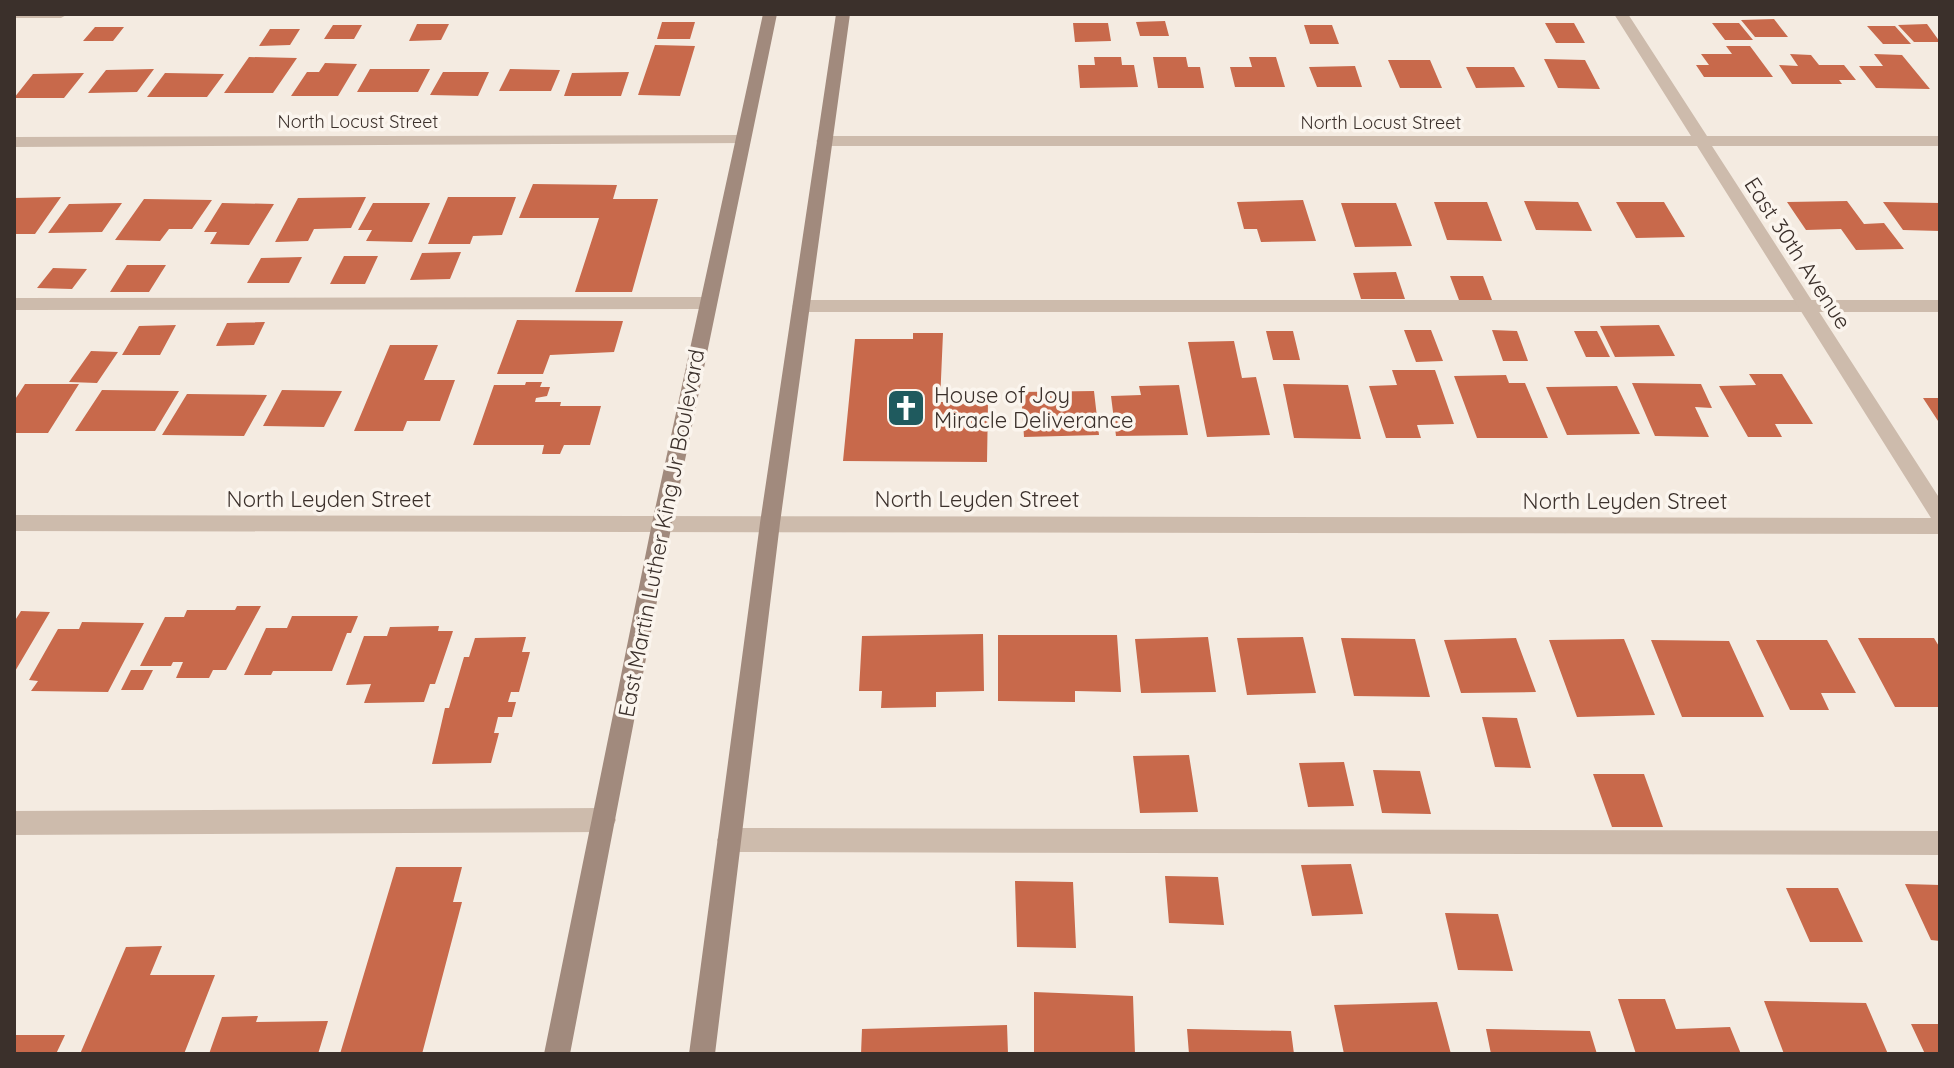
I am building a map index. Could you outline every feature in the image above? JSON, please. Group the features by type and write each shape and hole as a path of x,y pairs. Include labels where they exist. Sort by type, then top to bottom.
{"main road":[{"name":"East Martin Luther King Jr Boulevard","path":"557,1054 662,523 770,14"},
{"path":"702,1054 770,523 843,14"}],"street":[{"path":"14,14 61,14"},
{"name":"East 30th Avenue","path":"1621,14 1940,515"},
{"name":"North Locust Street","path":"14,142 743,140"},
{"name":"North Locust Street","path":"823,141 1940,141"},
{"path":"14,304 708,303"},
{"path":"801,306 1940,306"},
{"name":"North Leyden Street","path":"14,523 1940,526"},
{"path":"14,823 604,820"},
{"path":"729,840 1940,843"}],"building":[{"path":"1774,19 1788,37 1755,37 1741,20"},
{"path":"1165,21 1169,36 1140,36 1136,22"},
{"path":"662,22 695,22 690,39 657,39"},
{"path":"1073,23 1108,23 1111,41 1075,42"},
{"path":"1545,23 1574,23 1585,43 1556,43"},
{"path":"1712,23 1739,23 1753,40 1725,40"},
{"path":"417,24 449,24 441,40 409,41"},
{"path":"1927,24 1940,42 1914,42 1898,25"},
{"path":"333,25 362,25 354,39 324,39"},
{"path":"1304,25 1332,25 1339,44 1310,44"},
{"path":"1867,26 1895,26 1911,44 1883,44"},
{"path":"95,27 124,27 113,41 83,41"},
{"path":"270,29 300,29 290,45 259,46"},
{"path":"655,45 695,46 680,96 638,95"},
{"path":"1726,46 1750,46 1773,77 1704,77 1696,65 1709,65 1701,54 1732,54"},
{"path":"1790,54 1811,55 1819,65 1844,65 1856,80 1839,80 1842,84 1792,84 1779,65 1798,66"},
{"path":"1874,54 1902,55 1930,89 1876,88 1859,66 1883,66"},
{"path":"249,57 297,58 273,93 224,93"},
{"path":"1094,57 1121,57 1122,65 1134,65 1138,87 1080,88 1078,65 1095,65"},
{"path":"1153,57 1186,57 1188,67 1200,67 1204,88 1158,88"},
{"path":"1249,57 1276,57 1285,87 1235,87 1230,67 1252,67"},
{"path":"1544,59 1585,60 1600,89 1558,88"},
{"path":"1388,60 1430,60 1442,88 1400,88"},
{"path":"325,63 357,64 338,96 291,96 307,72 319,72"},
{"path":"1355,66 1362,87 1317,87 1309,67"},
{"path":"1466,67 1514,67 1525,87 1476,88"},
{"path":"154,69 137,92 88,93 106,70"},
{"path":"370,69 430,69 418,92 357,92"},
{"path":"510,69 560,70 551,91 499,91"},
{"path":"443,72 489,72 478,96 430,95"},
{"path":"629,72 621,96 564,96 572,73"},
{"path":"84,73 64,98 14,98 33,74"},
{"path":"165,73 224,74 207,97 147,97"},
{"path":"533,184 617,185 613,199 658,199 632,292 575,292 599,218 519,218"},
{"path":"61,197 35,234 14,234 14,198"},
{"path":"366,197 351,228 314,229 308,241 275,242 298,198"},
{"path":"448,197 516,197 502,235 473,236 470,244 428,244"},
{"path":"144,199 212,200 192,229 169,229 160,241 115,240"},
{"path":"1303,200 1316,241 1261,242 1257,229 1244,229 1237,202"},
{"path":"1524,201 1578,202 1592,231 1536,230"},
{"path":"1847,201 1864,224 1884,223 1904,249 1856,250 1841,229 1806,230 1787,202"},
{"path":"1434,202 1487,202 1502,241 1447,240"},
{"path":"1616,202 1664,202 1685,237 1636,238"},
{"path":"1883,202 1940,203 1940,231 1903,230"},
{"path":"122,203 102,232 48,233 69,204"},
{"path":"222,203 274,204 249,245 210,244 217,232 204,232"},
{"path":"373,203 430,203 412,242 366,241 372,230 358,230"},
{"path":"1341,203 1396,203 1412,246 1355,247"},
{"path":"461,252 450,279 410,280 422,253"},
{"path":"344,256 378,256 365,284 330,284"},
{"path":"302,257 289,283 247,283 261,258"},
{"path":"127,265 166,265 149,292 110,292"},
{"path":"53,268 87,269 72,289 37,288"},
{"path":"1396,272 1405,299 1361,299 1353,273"},
{"path":"1450,276 1483,276 1492,300 1459,300"},
{"path":"517,320 623,321 614,352 550,355 543,374 497,374"},
{"path":"265,322 254,345 216,346 227,323"},
{"path":"176,325 160,355 122,355 139,326"},
{"path":"1659,325 1675,356 1615,357 1600,326"},
{"path":"1404,330 1431,330 1443,361 1416,362"},
{"path":"1492,330 1517,331 1528,361 1503,361"},
{"path":"1266,331 1293,331 1300,360 1273,360"},
{"path":"1574,331 1597,331 1610,357 1586,357"},
{"path":"913,333 943,333 940,402 988,402 987,462 843,461 855,339 913,339"},
{"path":"1234,341 1242,378 1256,377 1270,435 1207,437 1188,342"},
{"path":"390,345 438,345 424,380 455,380 440,421 407,421 403,431 354,431"},
{"path":"91,351 118,352 97,383 69,382"},
{"path":"1392,370 1435,370 1454,424 1417,425 1421,438 1386,438 1369,386 1397,385"},
{"path":"1749,374 1782,374 1813,424 1775,424 1782,437 1748,437 1719,386 1756,385"},
{"path":"1506,375 1509,383 1525,383 1548,438 1477,438 1454,376"},
{"path":"526,382 542,382 540,387 550,387 547,396 536,398 535,402 561,402 560,406 601,406 590,445 564,445 560,454 542,454 544,445 473,445 494,385 525,385"},
{"path":"1632,383 1701,384 1712,408 1695,407 1709,437 1655,436"},
{"path":"25,384 79,384 48,433 14,433 14,401"},
{"path":"1283,384 1348,385 1361,439 1294,438"},
{"path":"1179,385 1188,435 1116,436 1111,396 1141,395 1139,386"},
{"path":"1617,386 1640,434 1567,435 1546,387"},
{"path":"102,390 179,391 155,431 75,431"},
{"path":"282,390 342,391 324,427 263,426"},
{"path":"1094,391 1099,435 1024,437 1021,392"},
{"path":"187,394 267,395 244,436 162,435"},
{"path":"1923,398 1940,398 1940,424"},
{"path":"237,606 261,606 226,670 213,670 209,678 176,678 183,662 173,662 171,666 140,666 165,617 184,617 187,610 235,610"},
{"path":"21,611 50,612 14,673 14,622"},
{"path":"292,616 358,616 351,633 347,633 332,671 273,671 271,675 244,675 266,628 287,628"},
{"path":"82,622 144,623 108,692 31,691 38,681 29,680 58,629 79,629"},
{"path":"439,626 438,631 453,631 435,684 430,684 424,702 364,703 371,684 346,685 364,636 387,636 390,627"},
{"path":"983,634 984,691 936,692 936,707 881,708 882,691 859,691 862,636"},
{"path":"998,635 1117,635 1121,692 1075,691 1075,702 998,701"},
{"path":"526,637 522,652 530,652 519,692 511,692 508,702 516,702 512,717 498,717 494,733 499,733 491,763 432,764 445,708 449,708 464,657 469,657 475,638"},
{"path":"1208,637 1216,692 1141,693 1135,639"},
{"path":"1303,637 1316,693 1247,695 1237,638"},
{"path":"1341,638 1415,639 1430,697 1354,696"},
{"path":"1516,638 1536,692 1461,693 1444,640"},
{"path":"1858,638 1934,638 1940,648 1940,707 1895,707"},
{"path":"1624,639 1655,715 1577,717 1549,640"},
{"path":"1651,640 1729,641 1764,717 1682,717"},
{"path":"1756,640 1827,640 1856,693 1821,693 1829,710 1790,710"},
{"path":"131,670 153,670 143,690 121,690"},
{"path":"1482,717 1517,718 1531,768 1495,767"},
{"path":"1189,755 1198,812 1140,813 1133,756"},
{"path":"1344,762 1354,806 1308,807 1299,763"},
{"path":"1373,770 1420,771 1431,814 1382,813"},
{"path":"1593,774 1644,774 1663,827 1612,827"},
{"path":"1351,864 1363,914 1312,916 1301,865"},
{"path":"396,867 462,867 453,902 462,902 422,1054 340,1054"},
{"path":"1165,876 1218,877 1224,925 1169,923"},
{"path":"1015,881 1073,882 1076,948 1017,947"},
{"path":"1905,884 1940,885 1940,941 1931,940"},
{"path":"1786,888 1838,888 1863,942 1810,942"},
{"path":"1445,913 1498,914 1513,971 1458,970"},
{"path":"162,946 150,975 215,975 184,1054 80,1054 126,947"},
{"path":"1034,992 1133,996 1135,1054 1034,1054"},
{"path":"1618,999 1665,999 1676,1029 1730,1027 1741,1054 1636,1054"},
{"path":"1764,1001 1866,1003 1888,1054 1784,1054"},
{"path":"1437,1002 1451,1054 1344,1054 1334,1005"},
{"path":"258,1016 256,1022 328,1021 318,1054 209,1054 222,1017"},
{"path":"1911,1024 1940,1024 1940,1054 1925,1054"},
{"path":"1007,1025 1008,1054 861,1054 862,1029"},
{"path":"1187,1029 1291,1031 1294,1054 1189,1054"},
{"path":"1486,1029 1590,1031 1597,1054 1491,1054"},
{"path":"14,1035 65,1035 56,1054 14,1054"}],"place":[{"name":"House of Joy Miracle Deliverance","path":"906,408"}]}
